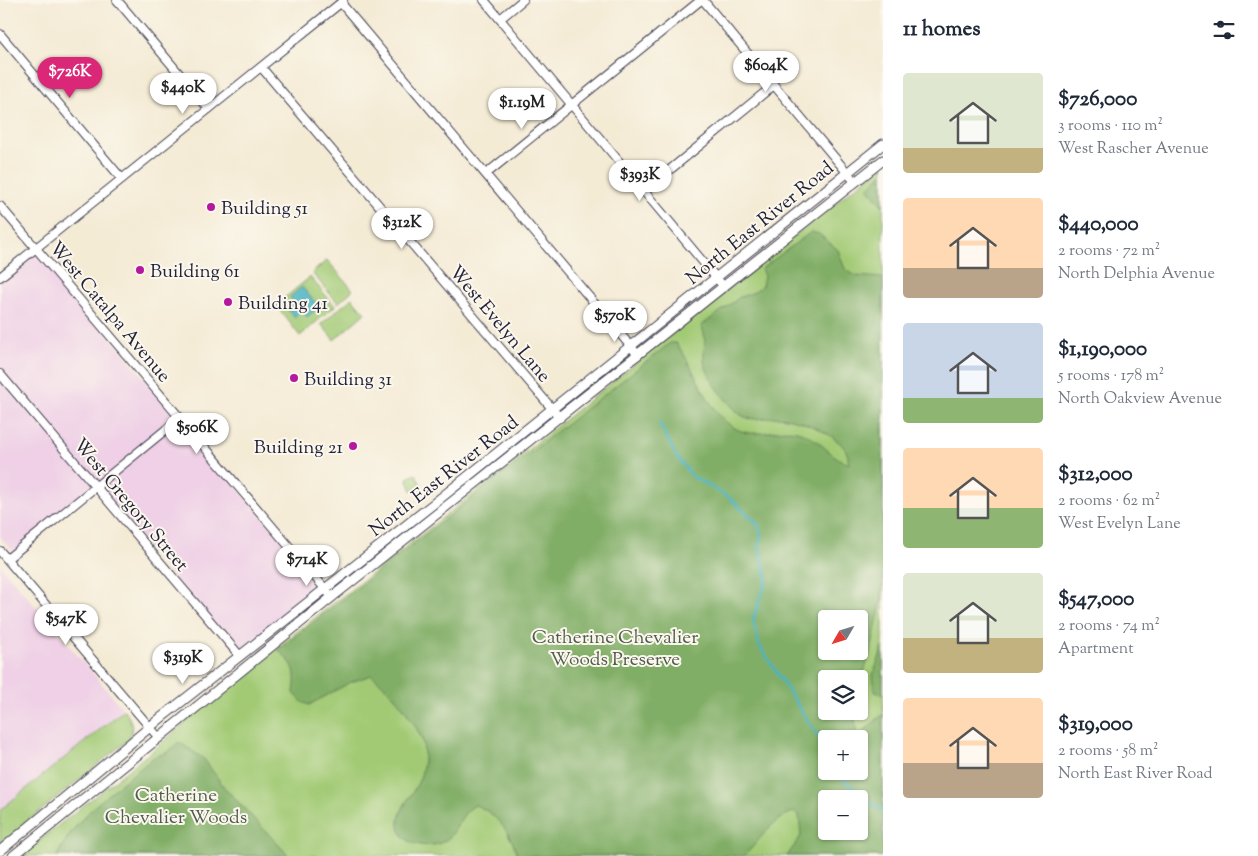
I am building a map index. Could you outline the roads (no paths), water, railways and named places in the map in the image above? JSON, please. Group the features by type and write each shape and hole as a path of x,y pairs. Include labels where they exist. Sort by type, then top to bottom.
{"main road":[{"name":"North East River Road","path":"0,851 150,727 883,144"},
{"name":"North East River Road","path":"13,856 332,598 883,160"}],"street":[{"path":"117,0 209,109"},
{"path":"484,0 645,190 724,287"},
{"path":"500,19 523,0"},
{"path":"486,174 702,0 855,182"},
{"path":"0,277 342,2 638,355"},
{"path":"0,34 122,179"},
{"name":"West Evelyn Lane","path":"261,67 560,418"},
{"path":"645,190 774,84"},
{"name":"West Catalpa Avenue","path":"0,206 332,598"},
{"name":"West Gregory Street","path":"0,374 240,656"},
{"path":"7,559 180,418"},
{"path":"0,551 159,738"}],"water":[{"path":"302,287 319,307 307,317 302,311 295,318 287,309 295,303 290,297"}],"waterway":[{"path":"659,422 676,456 692,476 731,499 757,523 761,534 759,547 767,579 753,619 759,645 818,737"},
{"path":"845,780 883,811"}],"place":[{"name":"Building 51","path":"211,207"},
{"name":"Building 61","path":"140,270"},
{"name":"Building 41","path":"228,302"},
{"name":"Building 31","path":"294,378"},
{"name":"Building 21","path":"353,446"}],"park label":[{"name":"Catherine Chevalier Woods Preserve","path":"615,647"},
{"name":"Catherine Chevalier Woods","path":"176,805"}]}
